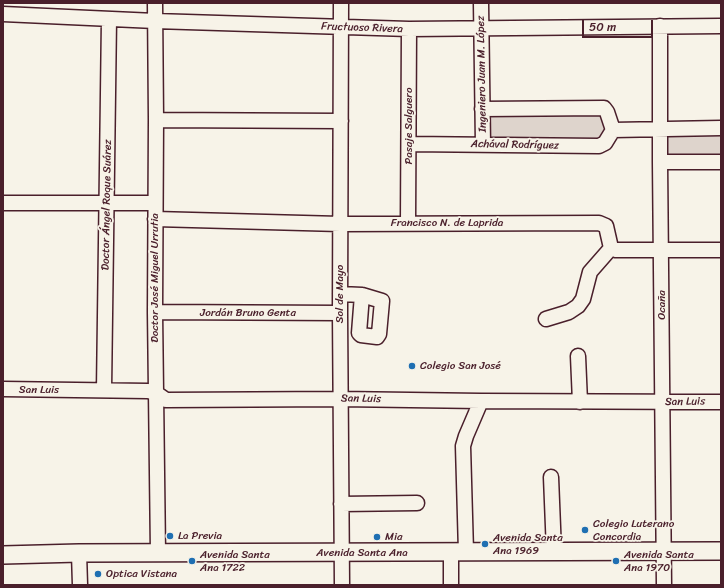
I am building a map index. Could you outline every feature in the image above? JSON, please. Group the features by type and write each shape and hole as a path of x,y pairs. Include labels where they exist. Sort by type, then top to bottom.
{"main road":[{"name":"Avenida Santa Ana","path":"3,555 79,553 721,551"}],"street":[{"name":"Doctor José Miguel Urrutia","path":"155,3 155,312 158,553"},
{"name":"Sol de Mayo","path":"341,3 340,399 342,585"},
{"name":"Ingeniero Juan M. López","path":"481,3 482,145"},
{"name":"Fructuoso Rivera","path":"3,14 409,30 721,26"},
{"name":"Doctor Ángel Roque Suárez","path":"104,390 108,19"},
{"name":"Ocaña","path":"660,26 659,129 664,585"},
{"name":"Pasaje Salguero","path":"408,223 409,30"},
{"path":"482,109 604,108 607,112 613,130 721,128"},
{"path":"156,120 341,121"},
{"name":"Achával Rodríguez","path":"409,144 599,146 605,143 613,130"},
{"path":"660,162 721,162"},
{"path":"3,203 155,203"},
{"name":"Francisco N. de Laprida","path":"155,218 340,224 599,222 606,226 611,248"},
{"path":"546,319 569,312 578,306 583,299 590,272 611,248 616,250 721,250"},
{"path":"340,294 362,296"},
{"name":"Jordán Bruno Genta","path":"155,312 340,313"},
{"path":"578,356 580,402"},
{"name":"San Luis","path":"3,389 148,391 156,393 166,400 340,399 721,402"},
{"path":"451,585 458,552 463,446 481,401"},
{"path":"551,477 554,552"},
{"path":"341,504 417,503"},
{"path":"79,553 80,585"}],"shaded area":[{"path":"602,111 609,130 597,143 484,142 484,112"},
{"path":"665,135 721,135 721,160 666,158"}],"place":[{"name":"Colegio San José","path":"412,366"},
{"name":"Colegio Luterano Concordia","path":"585,530"},
{"name":"La Previa","path":"170,536"},
{"name":"Mia","path":"377,537"},
{"name":"Avenida Santa Ana 1969","path":"485,544"},
{"name":"Avenida Santa Ana 1722","path":"192,561"},
{"name":"Avenida Santa Ana 1970","path":"616,561"},
{"name":"Optica Vistana","path":"98,574"}]}
